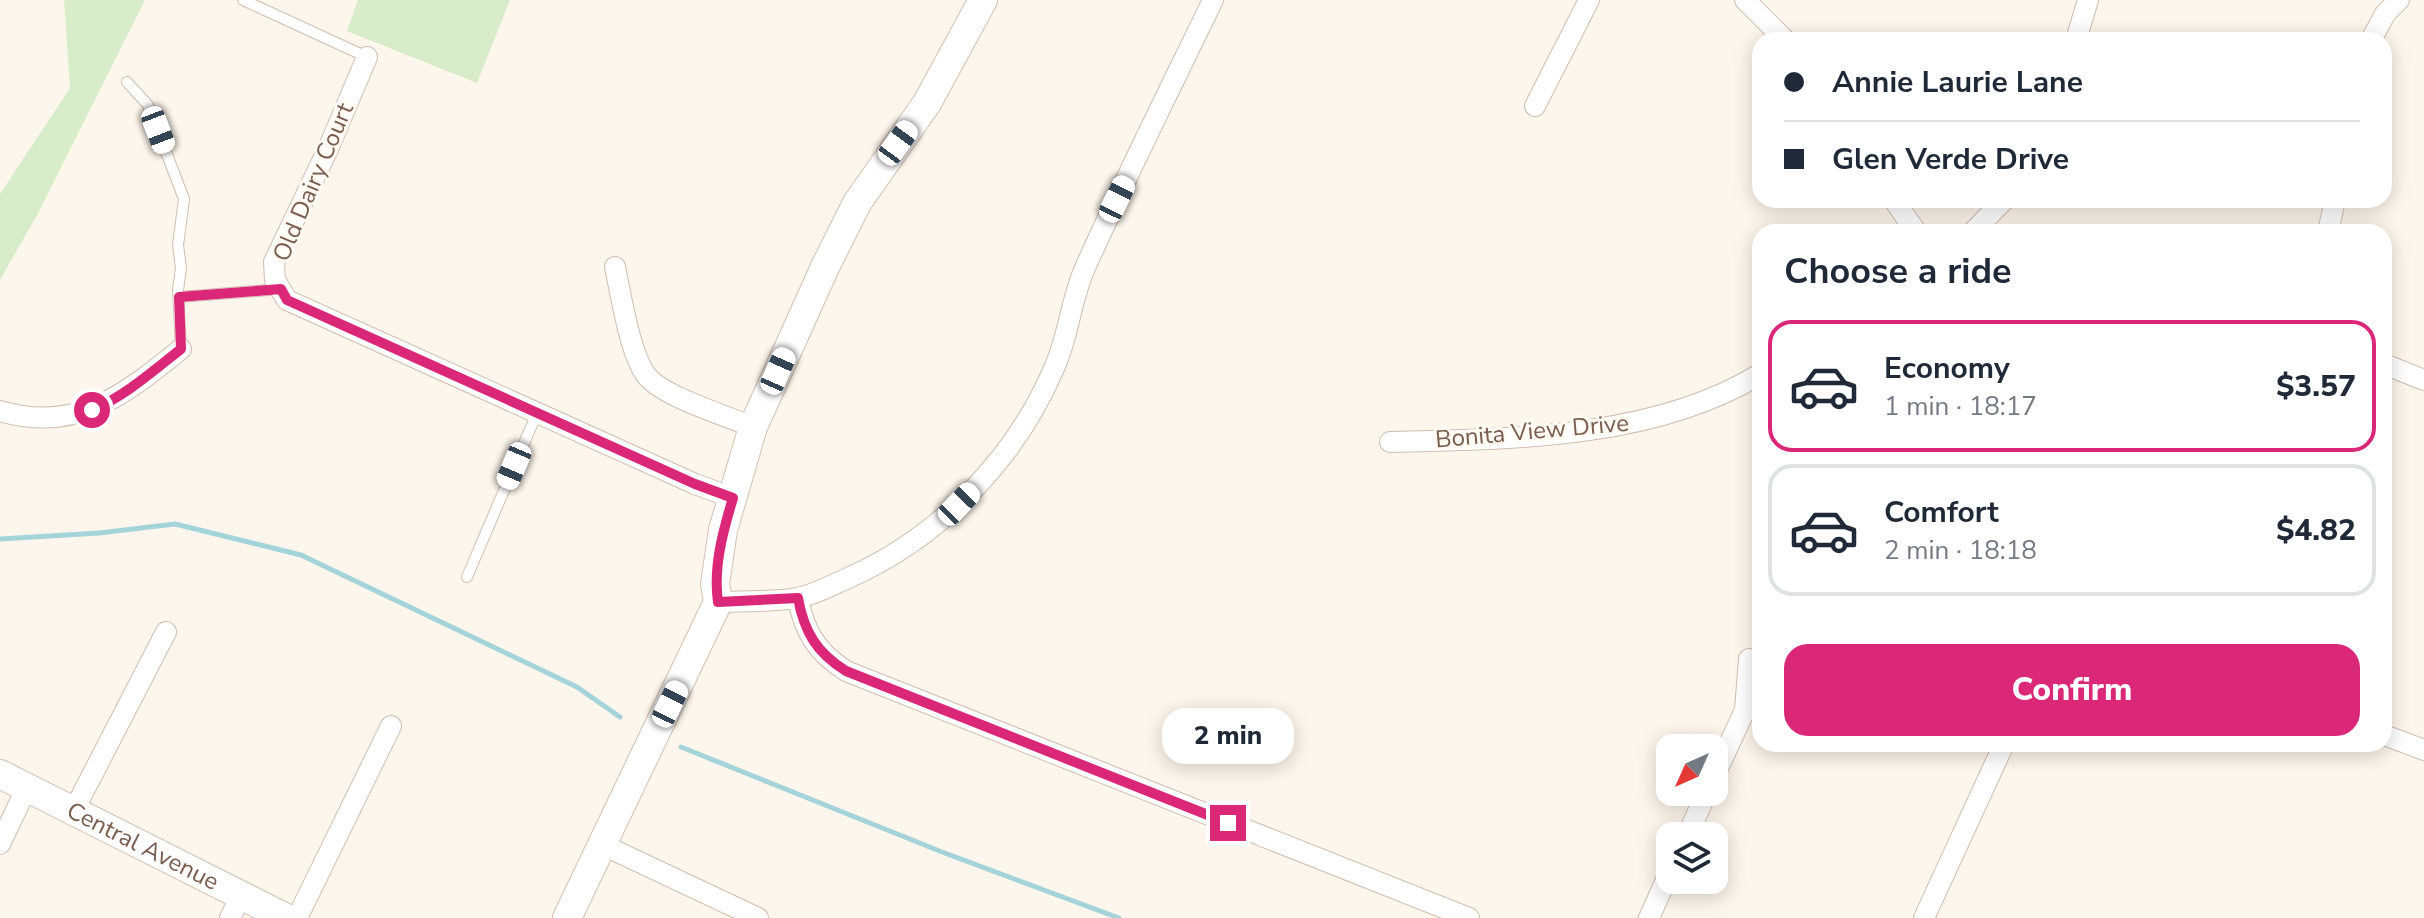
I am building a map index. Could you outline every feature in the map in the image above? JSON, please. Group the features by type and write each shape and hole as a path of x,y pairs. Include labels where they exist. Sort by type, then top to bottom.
{"street":[{"path":"567,918 718,602 715,584 723,530 753,427 825,267 857,203 927,103 983,0"},
{"path":"718,602 798,598 857,574 911,543 959,504 1001,457 1039,400 1067,337 1084,270 1213,0"},
{"path":"1535,106 1589,0"},
{"path":"1745,0 1777,32"},
{"path":"2078,32 2088,0"},
{"path":"2375,32 2385,14 2399,0"},
{"name":"Old Dairy Court","path":"367,57 328,149 274,262 275,280 287,300 695,484 733,498"},
{"path":"1981,224 1996,208"},
{"path":"615,267 636,351 646,375 662,390 753,427"},
{"path":"0,411 42,418 92,410 146,377 181,349"},
{"path":"2392,367 2424,380"},
{"name":"Bonita View Drive","path":"1390,442 1503,438 1641,420 1697,404 1752,378"},
{"path":"798,598 812,641 827,659 846,671 1469,918"},
{"path":"73,812 166,632"},
{"path":"1728,747 1745,710 1749,659"},
{"path":"297,918 391,726"},
{"path":"2392,738 2424,750"},
{"path":"1924,918 2000,752"},
{"name":"Central Avenue","path":"0,774 255,911"},
{"path":"0,844 27,787"},
{"path":"603,845 758,918"},
{"path":"1649,918 1660,894"}],"lane":[{"path":"243,0 367,57"},
{"path":"127,82 148,105 184,199 178,245 181,349"},
{"path":"179,297 281,289"},
{"path":"467,577 537,413"}],"green space":[{"path":"64,0 145,0 37,215 0,280 0,194 70,88"},
{"path":"358,0 510,0 477,83 347,31"}],"waterway":[{"path":"0,539 99,533 175,524 301,555 577,687 620,717"},
{"path":"681,747 942,852 1119,918"}],"route":[{"path":"92,410 146,377 181,349 179,297 281,289 287,300 695,484 733,498 723,530 715,584 718,602 798,598 812,641 827,659 846,671 1228,823"}]}
